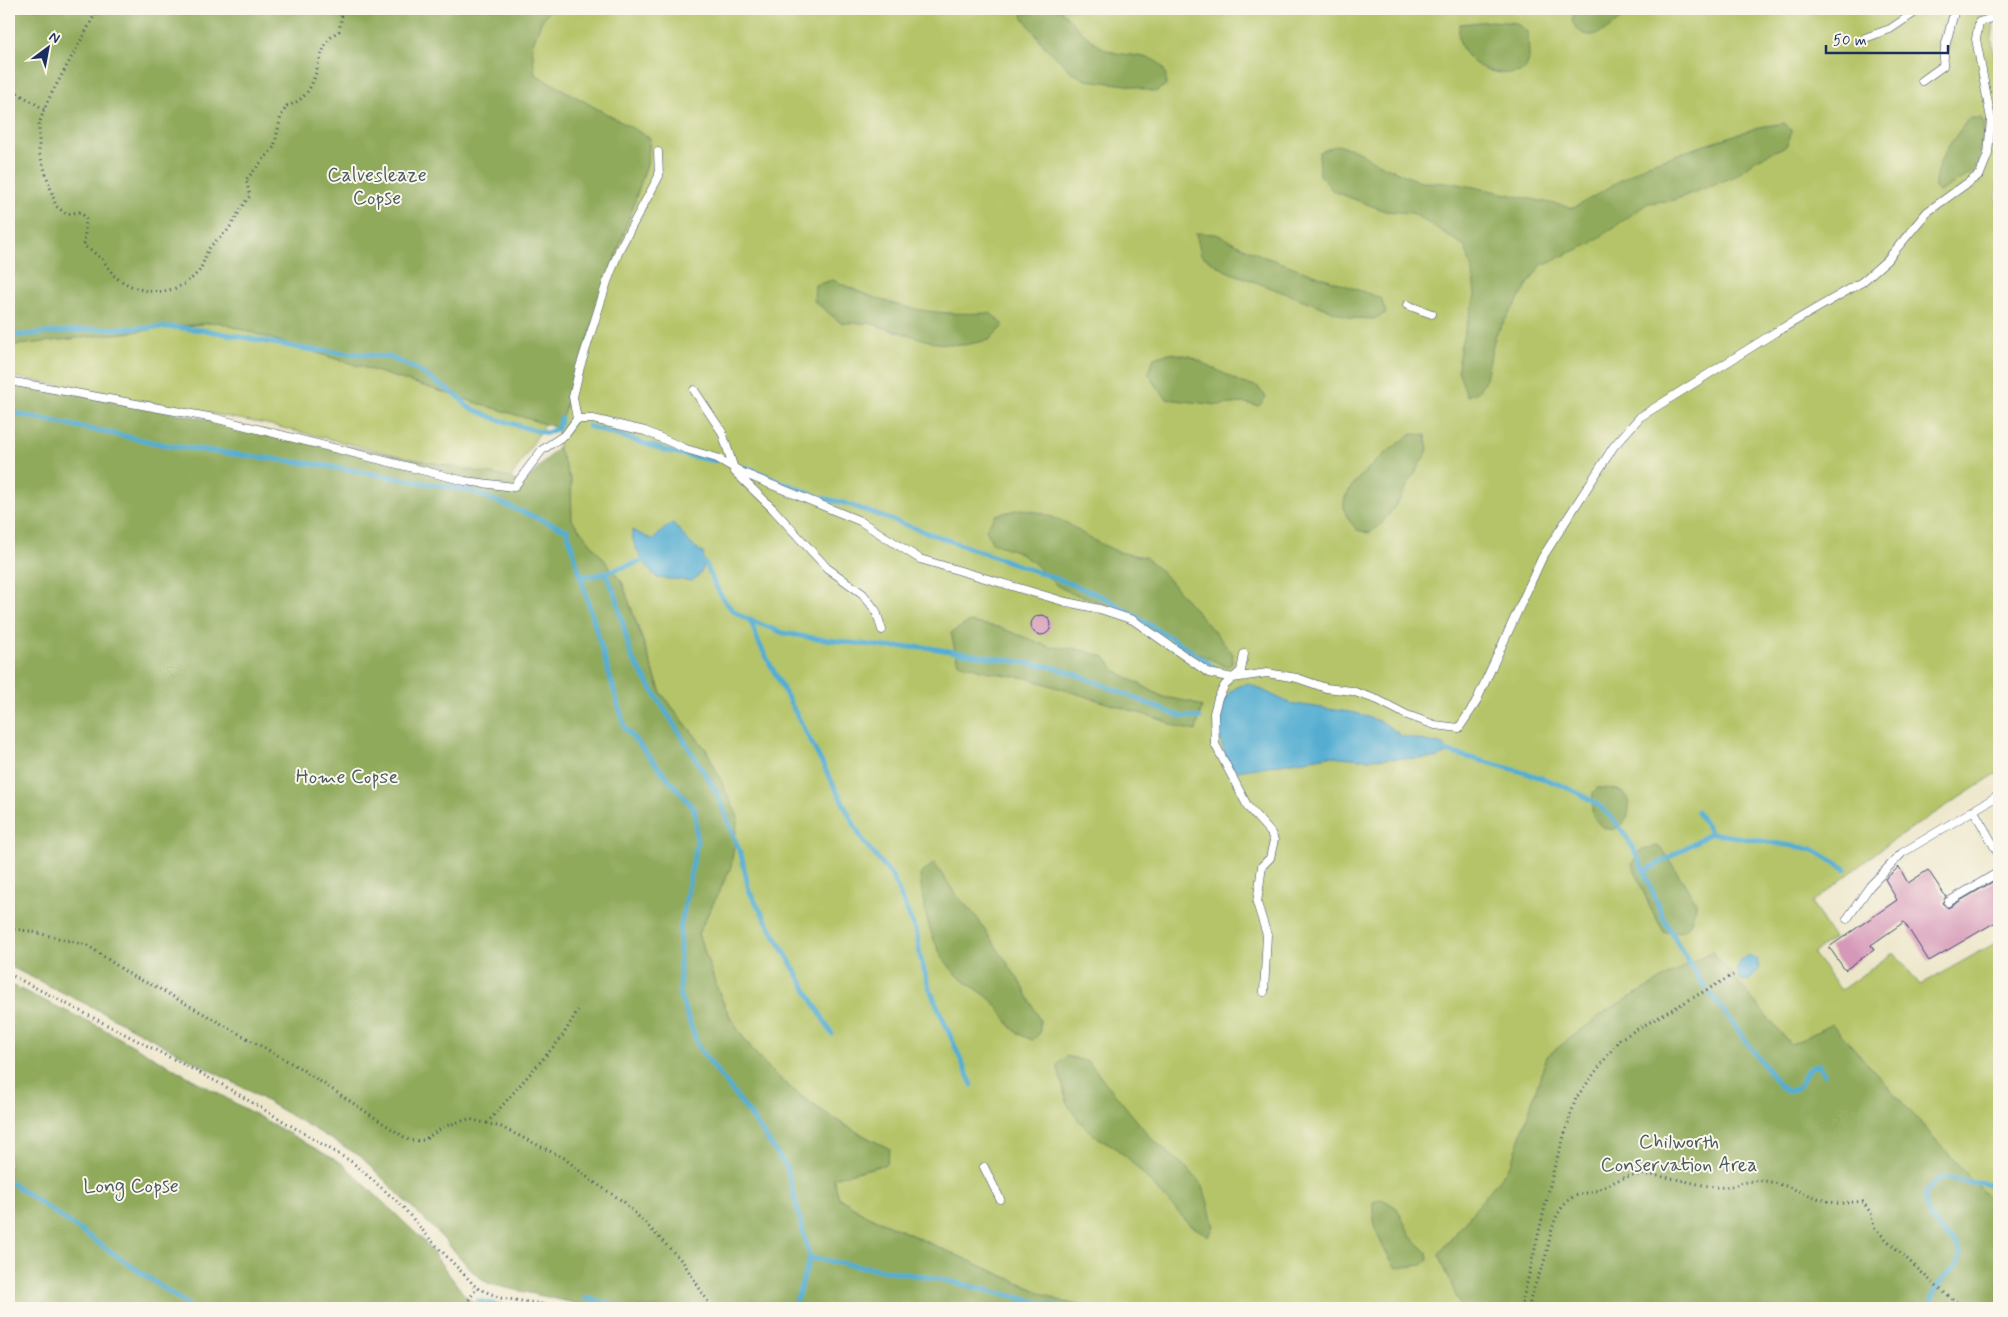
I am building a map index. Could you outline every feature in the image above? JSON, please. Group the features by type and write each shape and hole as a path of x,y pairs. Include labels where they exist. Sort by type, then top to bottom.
{"lane":[{"path":"1865,38 1890,29 1920,9"},
{"path":"1922,81 1944,66 1945,47 1955,9"},
{"path":"577,419 593,419 645,431 686,449 717,458 732,467 860,521 920,559 1133,620 1209,673 1231,678 1267,673 1297,678 1326,688 1352,691 1378,700 1407,715 1435,725 1459,728 1476,704 1542,558 1614,446 1640,417 1774,333 1862,282 1887,260 1927,212 1980,174 1988,154 1991,119 1976,39 1979,22 1999,16"},
{"path":"9,381 214,418 456,479 514,487 542,450 566,434 577,419 573,397 580,367 620,248 659,176 658,152"},
{"path":"1407,305 1432,314"},
{"path":"694,390 722,432 734,472 772,508 818,558 863,594 876,611 882,630"},
{"path":"1244,654 1241,671 1231,678 1218,698 1214,713 1215,744 1248,807 1274,840 1270,858 1262,866 1257,903 1267,935 1264,992"},
{"path":"1847,919 1870,886 1902,853 1999,795"},
{"path":"1974,811 1999,855"},
{"path":"1948,902 1999,872"},
{"path":"984,1167 1000,1199"}],"path":[{"path":"98,9 84,37 70,57 44,109 40,124 39,152 56,206 66,214 79,212 86,217 84,246 96,254 107,265 112,275 121,281 165,293 176,289 200,270 210,248 227,231 239,208 250,196 246,180 274,147 281,116 287,106 296,103 305,95 313,82 330,36 339,31 343,9"},
{"path":"9,88 44,109"},
{"path":"9,929 29,931 87,945 132,976 156,987 300,1068 410,1141 424,1140 445,1126 470,1119 501,1127 564,1158 592,1181 624,1202 682,1262 712,1308"},
{"path":"9,974 221,1084 352,1162 402,1206 430,1239 477,1288 502,1298 568,1308"},
{"path":"1520,1308 1554,1168 1576,1098 1620,1039 1733,975"},
{"path":"486,1123 562,1037 578,1010"},
{"path":"1529,1308 1530,1296 1545,1257 1551,1230 1558,1213 1573,1197 1631,1176 1666,1177 1718,1187 1733,1187 1746,1180 1763,1181 1786,1185 1808,1195 1837,1203 1863,1202 1872,1215 1874,1228 1936,1286 1964,1308"},
{"path":"462,1308 477,1288"}],"green space":[{"name":"Calvesleaze Copse","path":"9,9 550,9 541,22 532,46 535,74 650,138 647,164 558,428 218,322 9,346"},
{"path":"542,9 1995,9 1992,41 1999,87 1999,170 1996,200 1999,206 1999,772 1887,844 1812,903 1833,938 1813,954 1841,990 1894,952 1920,985 1999,941 1999,1308 1087,1308 1058,1300 866,1215 839,1198 833,1178 886,1164 890,1149 844,1125 781,1080 746,1042 732,1020 718,989 698,934 731,867 707,751 661,693 622,582 571,520 571,481 558,447 558,428 647,164 650,139 509,66"},
{"path":"1024,9 1060,9 1087,37 1107,50 1146,57 1161,65 1165,73 1166,85 1155,92 1127,85 1086,80 1073,73 1045,47 1022,16"},
{"path":"1576,9 1632,9 1610,28 1594,35 1578,30 1572,21"},
{"path":"1492,21 1516,23 1528,33 1529,59 1525,70 1516,73 1495,72 1476,64 1468,57 1459,37 1460,24"},
{"path":"1969,118 1981,118 1985,126 1976,170 1939,192 1935,188 1941,160 1951,142"},
{"path":"1785,123 1792,132 1786,146 1755,160 1736,176 1674,200 1648,203 1590,244 1540,266 1495,336 1486,378 1478,392 1467,396 1458,370 1460,348 1475,296 1473,273 1465,246 1412,213 1385,211 1333,191 1320,175 1319,152 1337,145 1356,150 1371,160 1420,182 1454,183 1574,208 1648,164 1759,127"},
{"path":"1196,233 1216,234 1265,257 1381,298 1386,313 1374,319 1351,318 1226,271 1201,255"},
{"path":"833,280 873,297 909,308 947,313 990,313 1004,325 989,340 964,345 936,343 869,323 841,323 814,301 815,285"},
{"path":"218,322 545,424 511,478 422,461 266,424 9,376 9,346"},
{"path":"1169,353 1190,356 1242,383 1257,386 1266,397 1259,406 1244,403 1218,405 1167,399 1155,385 1148,372 1154,358"},
{"name":"Home Copse","path":"9,381 511,478 523,485 558,447 571,481 572,520 622,582 661,693 707,751 738,817 731,867 698,934 727,1010 746,1042 781,1080 844,1125 890,1149 886,1164 833,1178 839,1198 866,1215 1058,1300 1087,1308 596,1308 489,1284 474,1273 437,1232 360,1156 249,1091 102,1012 9,966"},
{"path":"1412,434 1426,435 1428,450 1400,499 1380,526 1369,533 1357,530 1345,511 1344,503 1347,495 1353,485 1372,465"},
{"path":"1020,509 1042,513 1067,523 1091,539 1118,552 1145,557 1161,571 1233,654 1232,664 1226,667 1089,598 1073,594 1056,585 1034,563 1016,551 992,543 986,529 996,515"},
{"path":"969,622 998,627 1050,647 1077,649 1105,657 1116,671 1163,697 1192,702 1202,707 1196,731 1180,728 1162,720 1026,678 988,672 958,663 951,633"},
{"path":"1597,788 1610,788 1624,795 1628,801 1629,809 1623,824 1609,829 1596,821 1592,812 1593,792"},
{"path":"1657,846 1663,850 1696,902 1691,923 1685,930 1664,932 1649,905 1632,863 1640,851"},
{"path":"934,863 957,896 975,915 1022,985 1040,1020 1040,1033 1033,1040 1024,1037 1013,1029 993,1002 956,974 940,953 926,915 920,875"},
{"name":"Chilworth Conservation Area","path":"1712,951 1791,1045 1832,1024 1999,1210 1999,1308 1461,1308 1439,1254 1512,1163 1547,1056 1606,1011"},
{"name":"Long Copse","path":"9,984 100,1027 343,1164 424,1241 463,1293 478,1306 488,1308 9,1308"},
{"path":"1066,1056 1089,1062 1151,1138 1190,1171 1203,1186 1214,1226 1209,1236 1190,1225 1129,1159 1110,1144 1095,1136 1078,1120 1067,1103 1057,1065"},
{"path":"1382,1199 1397,1208 1411,1237 1427,1252 1428,1260 1422,1265 1396,1268 1391,1260 1382,1245 1374,1221 1373,1202"}],"water":[{"path":"673,523 691,544 703,553 702,569 699,575 692,581 657,578 636,549 632,530 653,540 667,526"},
{"path":"1248,683 1289,703 1356,713 1384,723 1402,736 1444,745 1447,749 1446,753 1437,758 1361,759 1329,756 1238,771 1227,759 1223,749 1220,715 1227,695 1235,688"},
{"path":"1748,955 1757,958 1759,969 1750,980 1742,981 1739,978 1737,969 1741,960"}],"building":[{"path":"1041,615 1048,618 1051,625 1048,632 1041,635 1034,632 1031,625 1034,618"},
{"path":"1899,867 1908,883 1928,870 1946,897 1942,903 1948,908 1999,878 1999,920 1929,961 1904,922 1871,945 1874,950 1845,970 1829,947 1897,900 1885,879"}],"waterway":[{"path":"9,336 94,329 171,327 210,331 305,349 389,357 414,368 459,397 468,407 496,419 547,433 558,428 561,418"},
{"path":"9,412 171,446 320,465 471,491 567,530 625,728 695,810 697,842 680,930 680,996 699,1048 749,1113 787,1168 810,1258 794,1308"},
{"path":"588,426 671,452 715,461"},
{"path":"746,467 818,497 844,503 1074,585 1105,598 1187,648 1219,671"},
{"path":"582,576 594,576 643,561"},
{"path":"705,563 717,589 727,604 733,611 750,620 759,643 863,841 892,876 917,934 920,956 929,987 972,1085"},
{"path":"605,573 616,596 631,656 717,793 742,858 749,891 832,1034"},
{"path":"750,620 783,633 814,638 886,647 924,647 1052,667 1078,675 1179,716 1200,718"},
{"path":"1446,751 1546,780 1565,787 1599,806 1611,817 1630,843 1645,872 1663,917 1706,988"},
{"path":"1697,811 1711,833"},
{"path":"1644,872 1711,833 1812,849 1846,869"},
{"path":"1711,994 1779,1085 1786,1091 1799,1087 1806,1073 1813,1066 1819,1065 1824,1075"},
{"path":"1930,1308 1938,1286 1956,1267 1960,1256 1959,1249 1955,1243 1941,1231 1929,1215 1926,1204 1926,1191 1937,1180 1943,1178 1999,1186"},
{"path":"9,1181 192,1308"},
{"path":"810,1258 944,1280 1063,1308"},
{"path":"585,1298 627,1308"},
{"path":"478,1301 513,1308"}]}
